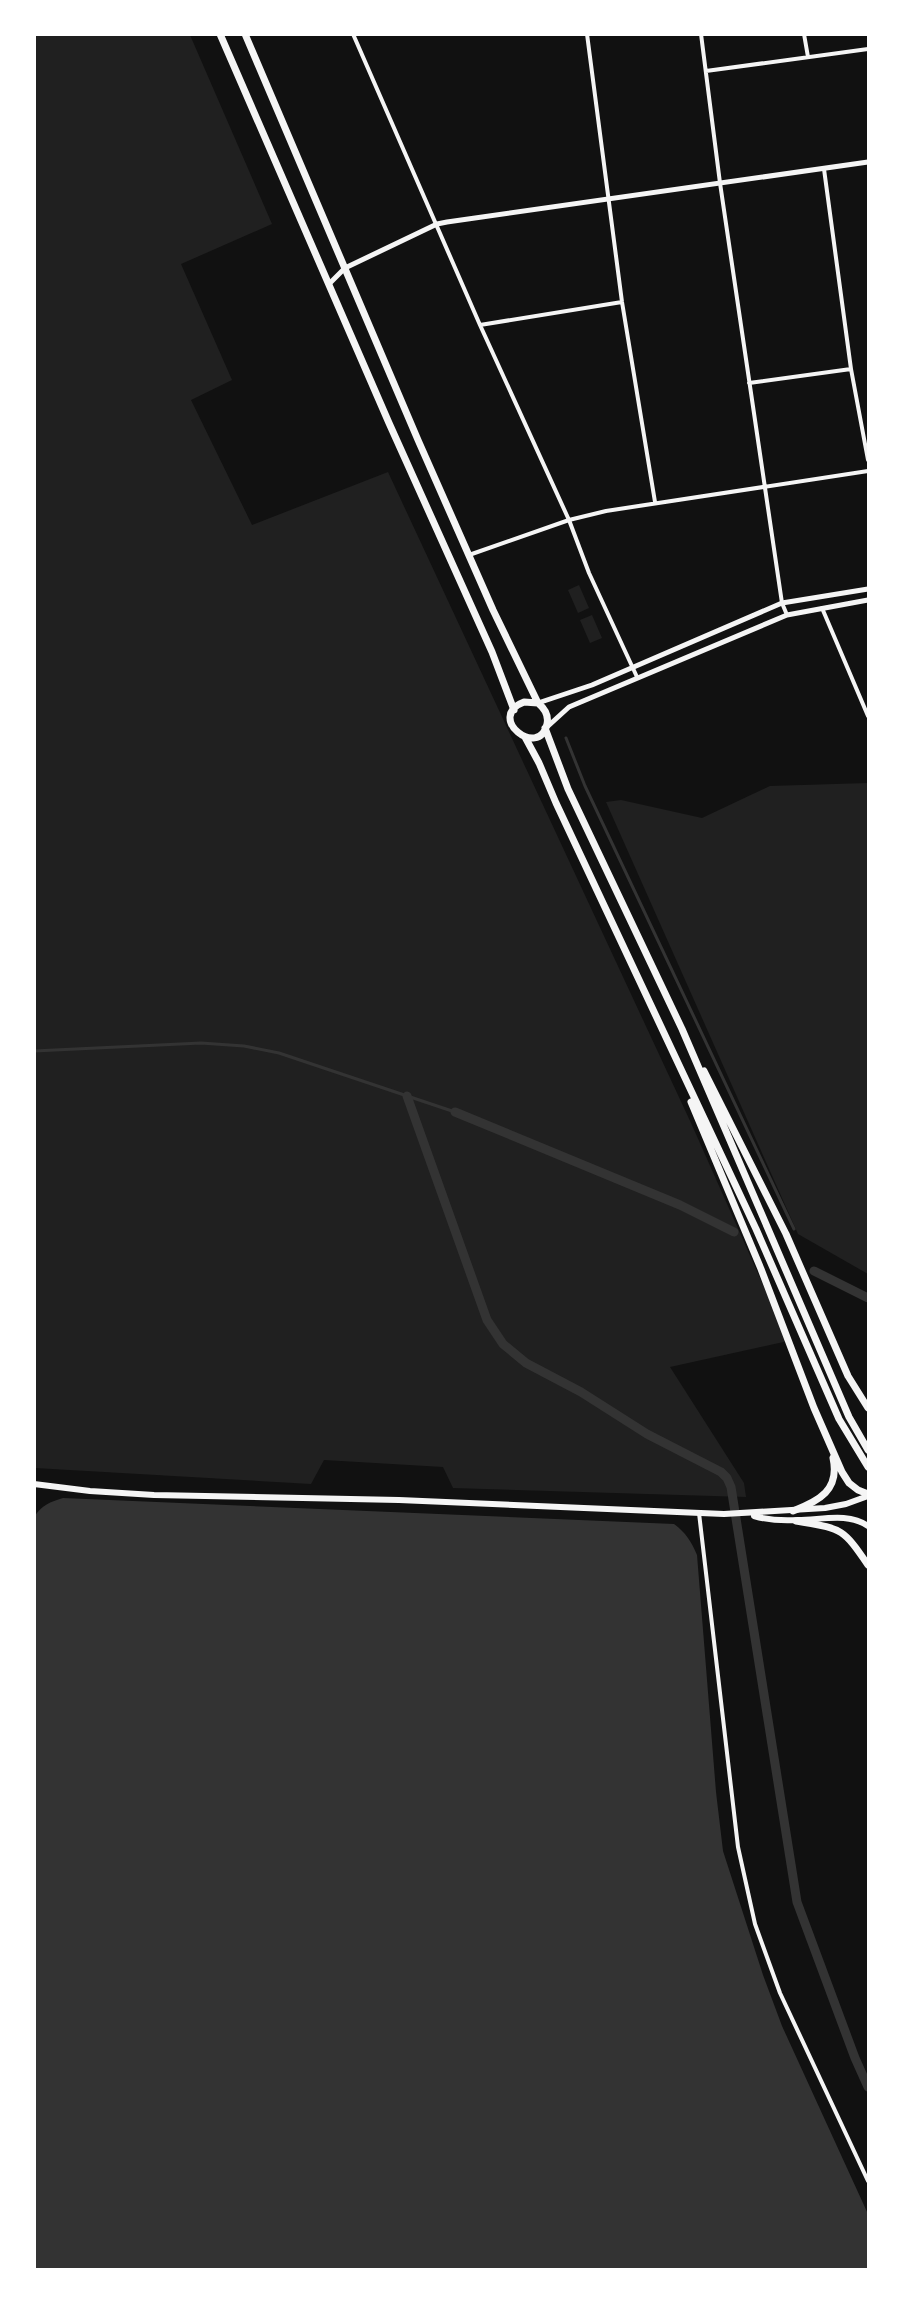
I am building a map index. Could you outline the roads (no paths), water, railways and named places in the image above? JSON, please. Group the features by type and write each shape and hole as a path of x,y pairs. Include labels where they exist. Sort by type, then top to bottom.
{"highway":[{"path":"220,34 492,652 514,710"},
{"path":"245,34 493,610 538,703 545,711 547,723 545,728 537,736 525,737"},
{"path":"538,703 524,702 514,710 511,715 512,726 515,731 525,737 539,763 756,1229 839,1419 868,1467"},
{"path":"545,728 568,789 682,1029 849,1417 868,1450"},
{"path":"682,1029 786,1234 848,1376 868,1408"},
{"path":"663,1033 828,1438 849,1483 868,1495"},
{"path":"793,1511 814,1503 825,1494 832,1481 835,1470 828,1438"},
{"path":"796,1521 842,1531 852,1541 868,1565"}],"main road":[{"path":"34,1484 90,1491 154,1495 399,1500 724,1514 793,1511 846,1504 868,1495"},
{"path":"746,1514 766,1519 796,1521 841,1518 862,1522 868,1526"}],"street":[{"path":"353,34 637,678"},
{"path":"587,34 622,302 655,502"},
{"path":"701,34 764,488 782,603 787,615"},
{"path":"804,34 808,57"},
{"path":"706,71 868,49"},
{"path":"329,284 345,268 437,224 868,162"},
{"path":"824,169 851,369 868,460"},
{"path":"480,325 622,302"},
{"path":"749,382 851,369"},
{"path":"469,555 569,520 655,502 764,488 868,471"},
{"path":"538,703 565,695 633,668 782,603 868,588"},
{"path":"545,728 569,707 787,615 868,600"},
{"path":"822,608 868,716"},
{"path":"699,1513 738,1847 755,1924 780,1994 868,2181"}],"waterway":[{"path":"566,738 585,786 794,1229"},
{"path":"34,1051 201,1043 244,1046 279,1053 455,1112"},
{"path":"407,1096 487,1320 503,1344 526,1363 581,1392 647,1434 721,1472 727,1478 731,1487 797,1902 868,2087"},
{"path":"455,1112 680,1205 734,1232"},
{"path":"814,1271 868,1298"}]}
